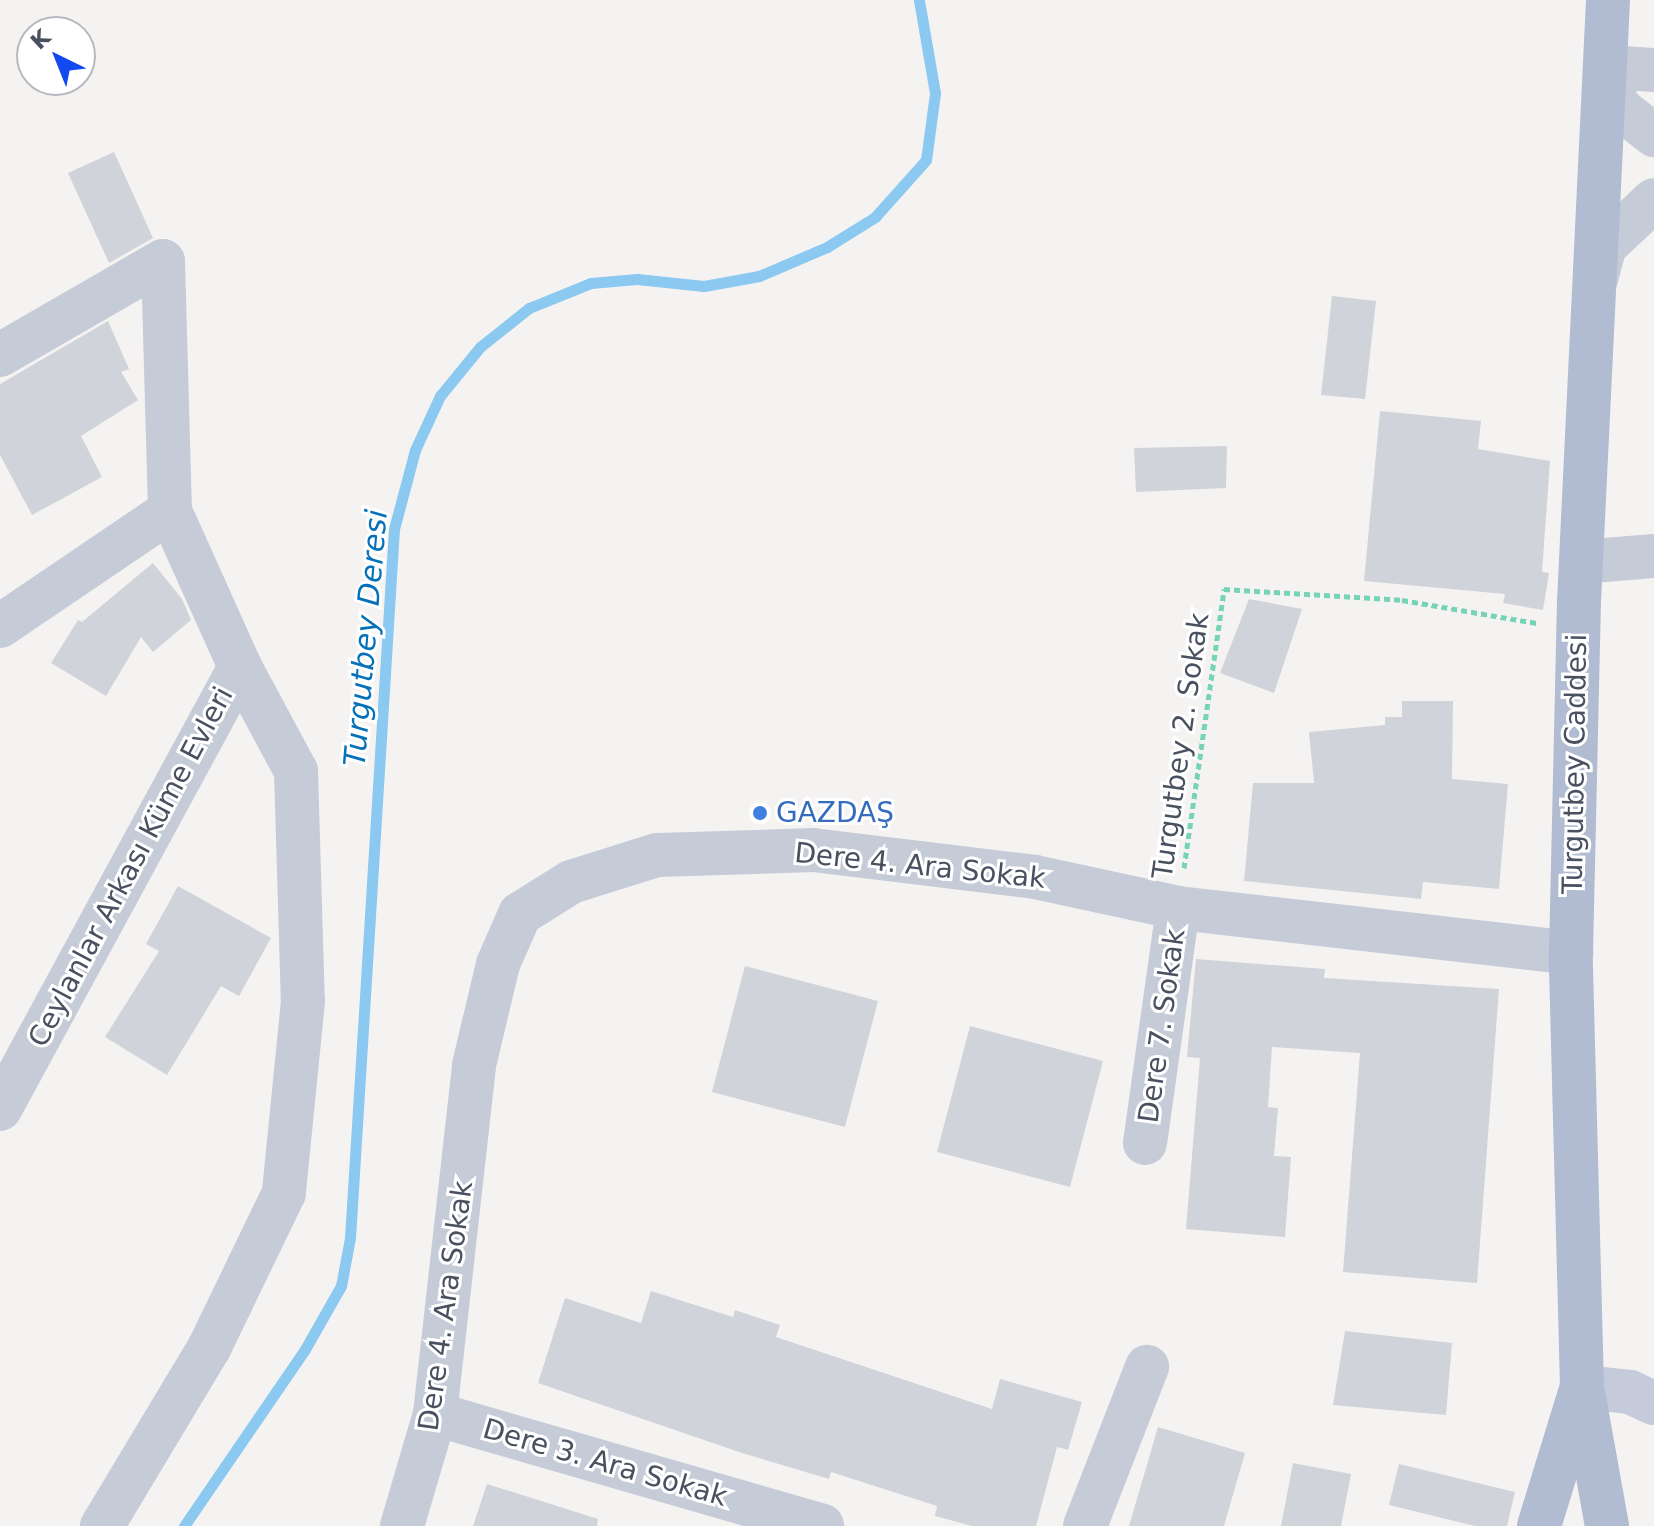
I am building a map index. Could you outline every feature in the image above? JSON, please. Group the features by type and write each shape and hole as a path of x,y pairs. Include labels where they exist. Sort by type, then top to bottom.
{"main road":[{"name":"Turgutbey Caddesi","path":"1607,1526 1582,1387 1571,953 1578,630 1608,0"},
{"path":"1539,1526 1582,1387 1630,1392 1654,1403"}],"street":[{"path":"1654,70 1606,67 1618,107 1654,135"},
{"path":"1596,279 1605,246 1654,200"},
{"name":"Ceylanlar Arkası Küme Evleri","path":"0,355 163,261 170,511 240,667 296,771 303,1001 284,1193 209,1348 102,1526"},
{"path":"0,626 170,511"},
{"path":"1581,562 1654,556"},
{"name":"Ceylanlar Arkası Küme Evleri","path":"0,1109 240,667"},
{"name":"Dere 4. Ara Sokak","path":"402,1526 435,1414 474,1065 498,964 520,914 571,882 657,855 813,850 1035,877 1178,908 1571,953"},
{"name":"Dere 7. Sokak","path":"1145,1143 1178,908"},
{"path":"1085,1526 1147,1367"},
{"name":"Dere 3. Ara Sokak","path":"435,1414 778,1520 822,1526"}],"path":[{"name":"Turgutbey 2. Sokak","path":"1178,908 1224,589 1402,600 1578,630"}],"building":[{"path":"114,152 153,238 109,263 68,173"},
{"path":"1332,296 1376,301 1365,399 1321,395"},
{"path":"108,321 129,369 121,372 138,400 81,436 102,477 32,515 0,455 0,384"},
{"path":"1380,411 1481,421 1478,449 1550,461 1542,572 1549,573 1543,610 1503,603 1505,594 1364,581"},
{"path":"1227,446 1226,488 1136,492 1134,448"},
{"path":"153,563 182,599 191,620 153,652 141,637 106,696 51,663 78,620 82,622"},
{"path":"1249,599 1302,609 1274,693 1220,673"},
{"path":"1402,701 1453,701 1452,779 1508,784 1499,889 1423,882 1421,899 1244,881 1253,783 1314,783 1309,732 1385,725 1385,717 1402,717"},
{"path":"178,886 271,938 239,996 221,986 167,1075 105,1037 159,951 146,944"},
{"path":"1196,959 1325,969 1324,978 1499,989 1477,1283 1343,1272 1360,1053 1272,1047 1268,1107 1278,1108 1274,1156 1291,1157 1285,1237 1186,1229 1200,1058 1187,1057"},
{"path":"745,966 878,1001 845,1127 712,1092"},
{"path":"970,1026 1103,1061 1070,1187 937,1152"},
{"path":"651,1291 733,1317 735,1310 780,1325 776,1337 992,1409 1000,1379 1082,1402 1068,1450 1057,1447 1036,1526 972,1526 935,1516 937,1506 831,1472 829,1479 739,1452 538,1383 565,1298 641,1323"},
{"path":"1345,1331 1452,1343 1446,1415 1333,1405"},
{"path":"1158,1427 1245,1453 1224,1526 1129,1526"},
{"path":"1293,1463 1351,1474 1341,1526 1281,1526"},
{"path":"1399,1464 1515,1492 1507,1526 1475,1526 1389,1505"},
{"path":"487,1484 598,1519 597,1526 473,1526"}],"waterway":[{"name":"Turgutbey Deresi","path":"184,1526 304,1351 341,1286 350,1238 394,529 415,450 440,396 480,347 529,308 591,283 637,279 704,286 759,276 827,247 875,217 926,160 935,93 919,0"}],"place":[{"name":"GAZDAŞ","path":"760,813"}]}
